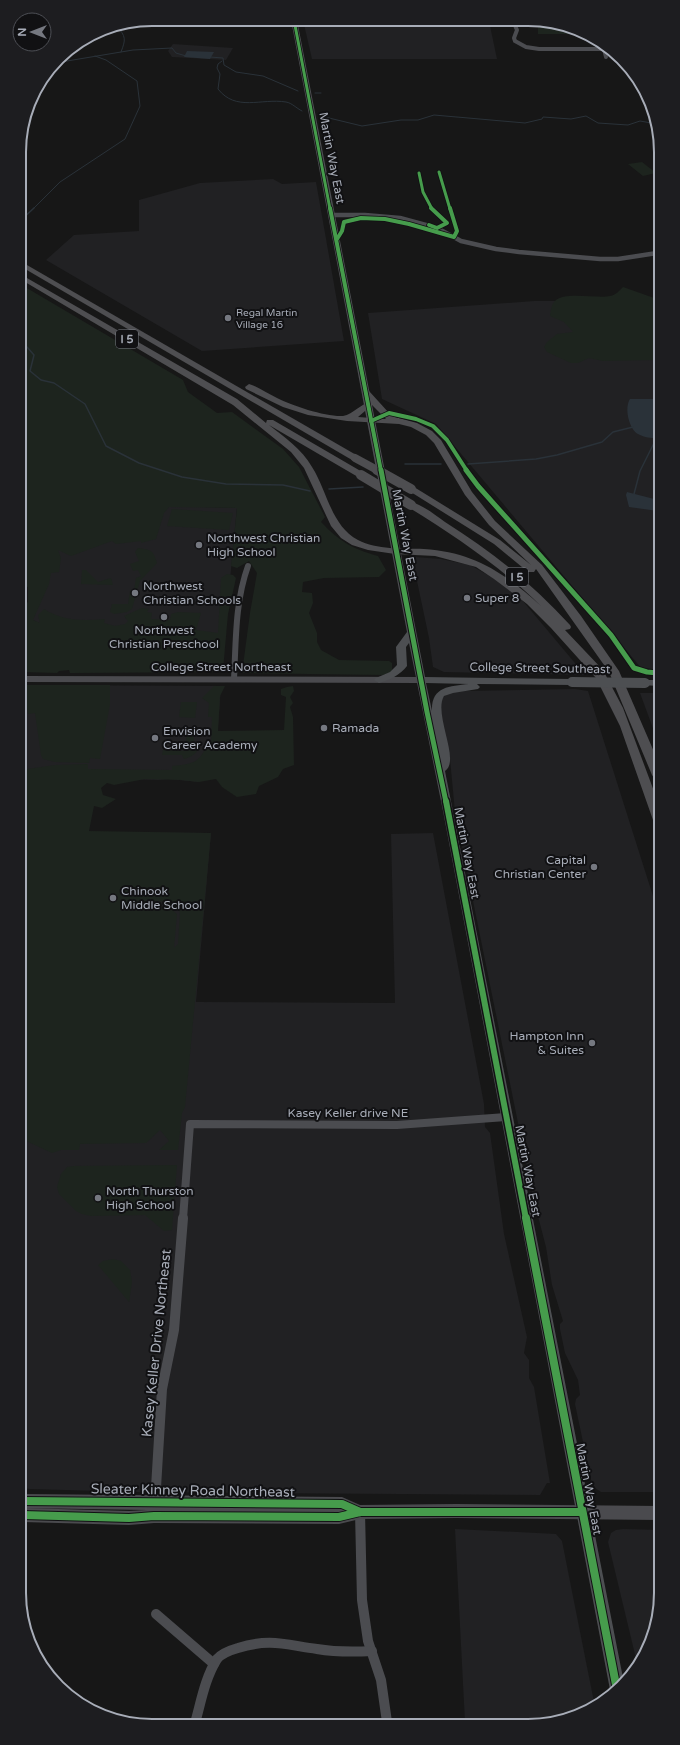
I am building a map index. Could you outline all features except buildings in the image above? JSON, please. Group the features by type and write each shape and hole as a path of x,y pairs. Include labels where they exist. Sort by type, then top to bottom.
{"highway":[{"name":"I 5","path":"26,266 411,489 497,542 529,568 565,602 590,635 614,671 654,765"},
{"name":"I 5","path":"26,280 411,505 483,551 516,577 554,614 573,636 600,675 618,710 635,752 654,808"},
{"path":"181,356 197,360 278,402 299,410 344,418 407,423"},
{"path":"366,392 386,415 430,433 438,442 468,493 492,523 539,568 565,602"},
{"path":"234,401 294,450 308,468 336,526 344,535 357,543 397,552 440,554 468,561 487,569 522,594 600,675"},
{"path":"344,418 356,414 368,405"}],"main road":[{"name":"Martin Way East","path":"295,26 616,1683"},
{"path":"379,680 393,674 402,666 401,647 412,632"},
{"name":"College Street Southeast","path":"421,680 654,683"},
{"path":"441,776 445,758 437,711 437,699 441,694 450,690 475,687 487,681"}],"street":[{"path":"516,26 515,41 526,47 539,49 601,49"},
{"path":"605,52 606,57"},
{"path":"333,217 383,216 400,218 437,228 461,241 496,249 586,259 618,259 654,253"},
{"path":"333,217 361,218 402,223 454,237"},
{"path":"337,239 342,231 344,222 361,218"},
{"path":"234,680 240,600 245,573 248,566"},
{"name":"College Street Northeast","path":"26,679 421,680"},
{"name":"Kasey Keller drive NE","path":"190,1124 397,1125 506,1117"},
{"name":"Kasey Keller Drive Northeast","path":"154,1516 162,1389 174,1330 190,1124"},
{"name":"Sleater Kinney Road Northeast","path":"26,1500 237,1504 342,1504 360,1512"},
{"path":"360,1512 362,1600 368,1640 381,1680 387,1719"},
{"name":"Sleater Kinney Road Northeast","path":"26,1515 129,1518 154,1516 339,1516 360,1512 654,1513"},
{"path":"156,1614 214,1664"},
{"path":"196,1719 208,1677 214,1664 218,1658 229,1651 255,1643 286,1643 317,1649 352,1652 372,1651"}],"shaded area":[{"path":"304,26 490,26 497,59 312,59"},
{"path":"538,26 553,28 572,34 538,34"},
{"path":"173,44 233,48 226,60 172,57 168,51"},
{"path":"187,51 214,52 210,59 184,57"},
{"path":"642,162 654,171 654,173 643,176 628,164"},
{"path":"273,179 282,184 316,182 344,341 202,351 46,260 74,235 139,231 139,200 200,183"},
{"path":"623,287 654,298 654,360 603,361 589,358 578,363 571,363 547,352 544,347 547,342 557,334 573,332 564,322 550,316 552,306 555,301 566,296 605,297 616,294"},
{"path":"26,288 183,380 188,392 217,413 232,412 283,449 299,467 325,517 321,522 334,535 347,544 361,551 378,556 386,570 379,577 324,578 303,582 302,592 312,593 313,603 309,613 317,633 317,642 321,650 339,660 389,661 392,663 392,672 383,675 242,673 257,573 249,561 237,568 231,566 237,508 169,507 164,513 156,539 141,543 141,541 116,544 112,541 71,556 58,550 61,558 59,572 51,573 49,584 33,620 40,623 38,615 44,609 66,618 88,620 105,619 104,623 115,626 125,624 128,621 124,616 142,608 149,609 147,612 152,613 151,619 170,620 171,614 178,612 201,613 196,630 218,633 221,578 227,574 233,575 236,578 228,614 223,670 221,672 70,673 69,670 59,671 57,673 26,672 26,603 28,602 28,587 26,587"},
{"path":"534,301 654,301 654,669 642,669 436,424 382,399 368,313"},
{"path":"630,399 654,399 654,438 648,438 638,434 632,428 628,418 628,403"},
{"path":"627,492 654,499 654,510 629,507 626,495"},
{"name":"Northwest Christian Schools","path":"73,503 237,508 221,672 66,634 32,620"},
{"path":"172,509 233,513 229,530 167,526"},
{"path":"138,548 151,551 157,563 140,581 132,609 127,612 114,614 110,612 112,604 128,604 130,591 134,591 136,578 141,576 138,570 133,571 130,564 139,561 135,552"},
{"path":"415,557 441,559 470,565 495,579 522,600 585,675 444,672 433,667 429,638 413,562"},
{"path":"82,570 86,570 98,582 111,578 113,585 81,584"},
{"path":"26,685 221,686 216,756 199,782 169,779 87,778 77,832 211,833 196,1002 395,1003 391,834 433,833 484,1104 485,1127 490,1133 504,1234 527,1337 524,1353 529,1360 529,1378 534,1387 550,1483 547,1483 540,1495 136,1492 26,1488"},
{"path":"26,685 110,685 110,704 100,759 90,758 89,763 55,762 43,759 41,755 35,713 28,714"},
{"path":"214,686 225,686 220,696 218,731 284,730 286,697 281,695 281,689 293,686 294,691 290,697 293,703 290,707 293,717 294,765 283,769 278,777 259,786 256,794 237,797 222,787 216,779 199,782 145,779 114,785 107,783 101,788 103,795 116,799 102,808 94,806 89,831 211,833 185,1107 182,1113 178,1150 159,1150 169,1141 160,1130 146,1143 80,1144 79,1150 61,1150 52,1153 26,1141 26,769 55,765 88,764 88,769 172,770 172,766 194,762 201,756 207,744 211,744 212,717 208,717 209,703 202,698","holes":["156,901 170,902 180,912 178,944 174,948 177,914 169,907 128,906"]},
{"path":"575,689 588,691 654,899 654,1492 601,1492 595,1488 591,1480 575,1404 576,1399 580,1395 578,1380 565,1353 560,1329 560,1324 563,1321 552,1285 546,1247 533,1197 455,812 450,759 438,706 440,700 448,693 462,691"},
{"path":"640,693 654,693 654,731"},
{"path":"181,702 197,702 195,718 179,717"},
{"path":"187,727 194,728 194,744 199,745 196,752 192,756 184,759 182,755 162,755 163,750 187,751"},
{"path":"177,1165 172,1230 164,1231 145,1215 91,1216 82,1214 76,1211 59,1194 57,1187 61,1174 67,1167"},
{"path":"113,1259 121,1261 130,1270 132,1282 129,1302 98,1265 103,1261"},
{"path":"455,1529 556,1534 562,1541 594,1700 561,1715 545,1718 465,1719"},
{"path":"616,1530 654,1530 654,1602 652,1618 647,1634 636,1658 608,1542 611,1533"}],"waterway":[{"path":"120,30 124,36 124,44 121,52"},
{"path":"121,52 172,48 176,53 186,56"},
{"path":"96,56 121,52"},
{"path":"34,208 60,182 125,139 140,106 137,81 106,60 96,56"},
{"path":"65,61 96,56"},
{"path":"210,57 223,58 224,65 236,72 263,76 298,91"},
{"path":"222,61 218,64 217,68 220,74 218,89 225,96 233,100 249,103 277,101 286,102 302,111"},
{"path":"315,93 321,93"},
{"path":"321,114 329,118 362,126 401,120 418,120 434,115 525,123 542,119 543,117 571,119 586,116 598,123 628,125 640,121 651,123"},
{"path":"26,215 34,208"},
{"path":"26,347 34,355 30,371 41,380 54,383 85,404 106,446 139,463 182,477 226,484 283,485 310,491"},
{"path":"468,464 536,459 557,455 602,442 613,432 633,427"},
{"path":"634,494 640,471 654,443"},
{"path":"405,464 441,464"},
{"path":"329,489 363,487"}],"cycle path":[{"path":"295,26 616,1683"},
{"path":"337,239 342,231 344,222 351,219 361,218 397,221 454,237 457,231 439,172"},
{"path":"419,173 427,202 447,223 437,228 429,225"},
{"path":"371,421 389,413 416,419 433,426 447,440 460,462 478,486 611,635 634,668 654,673"},
{"path":"26,1501 342,1504 360,1512"},
{"path":"26,1515 129,1518 154,1516 339,1517 360,1512 582,1512"}],"place":[{"name":"Regal Martin Village 16","path":"228,318"},
{"name":"Northwest Christian High School","path":"199,545"},
{"name":"Northwest Christian Schools","path":"135,593"},
{"name":"Super 8","path":"467,598"},
{"name":"Northwest Christian Preschool","path":"164,617"},
{"name":"Ramada","path":"324,728"},
{"name":"Envision Career Academy","path":"155,738"},
{"name":"Capital Christian Center","path":"594,867"},
{"name":"Chinook Middle School","path":"113,898"},
{"name":"Hampton Inn & Suites","path":"592,1043"},
{"name":"North Thurston High School","path":"98,1198"}]}
